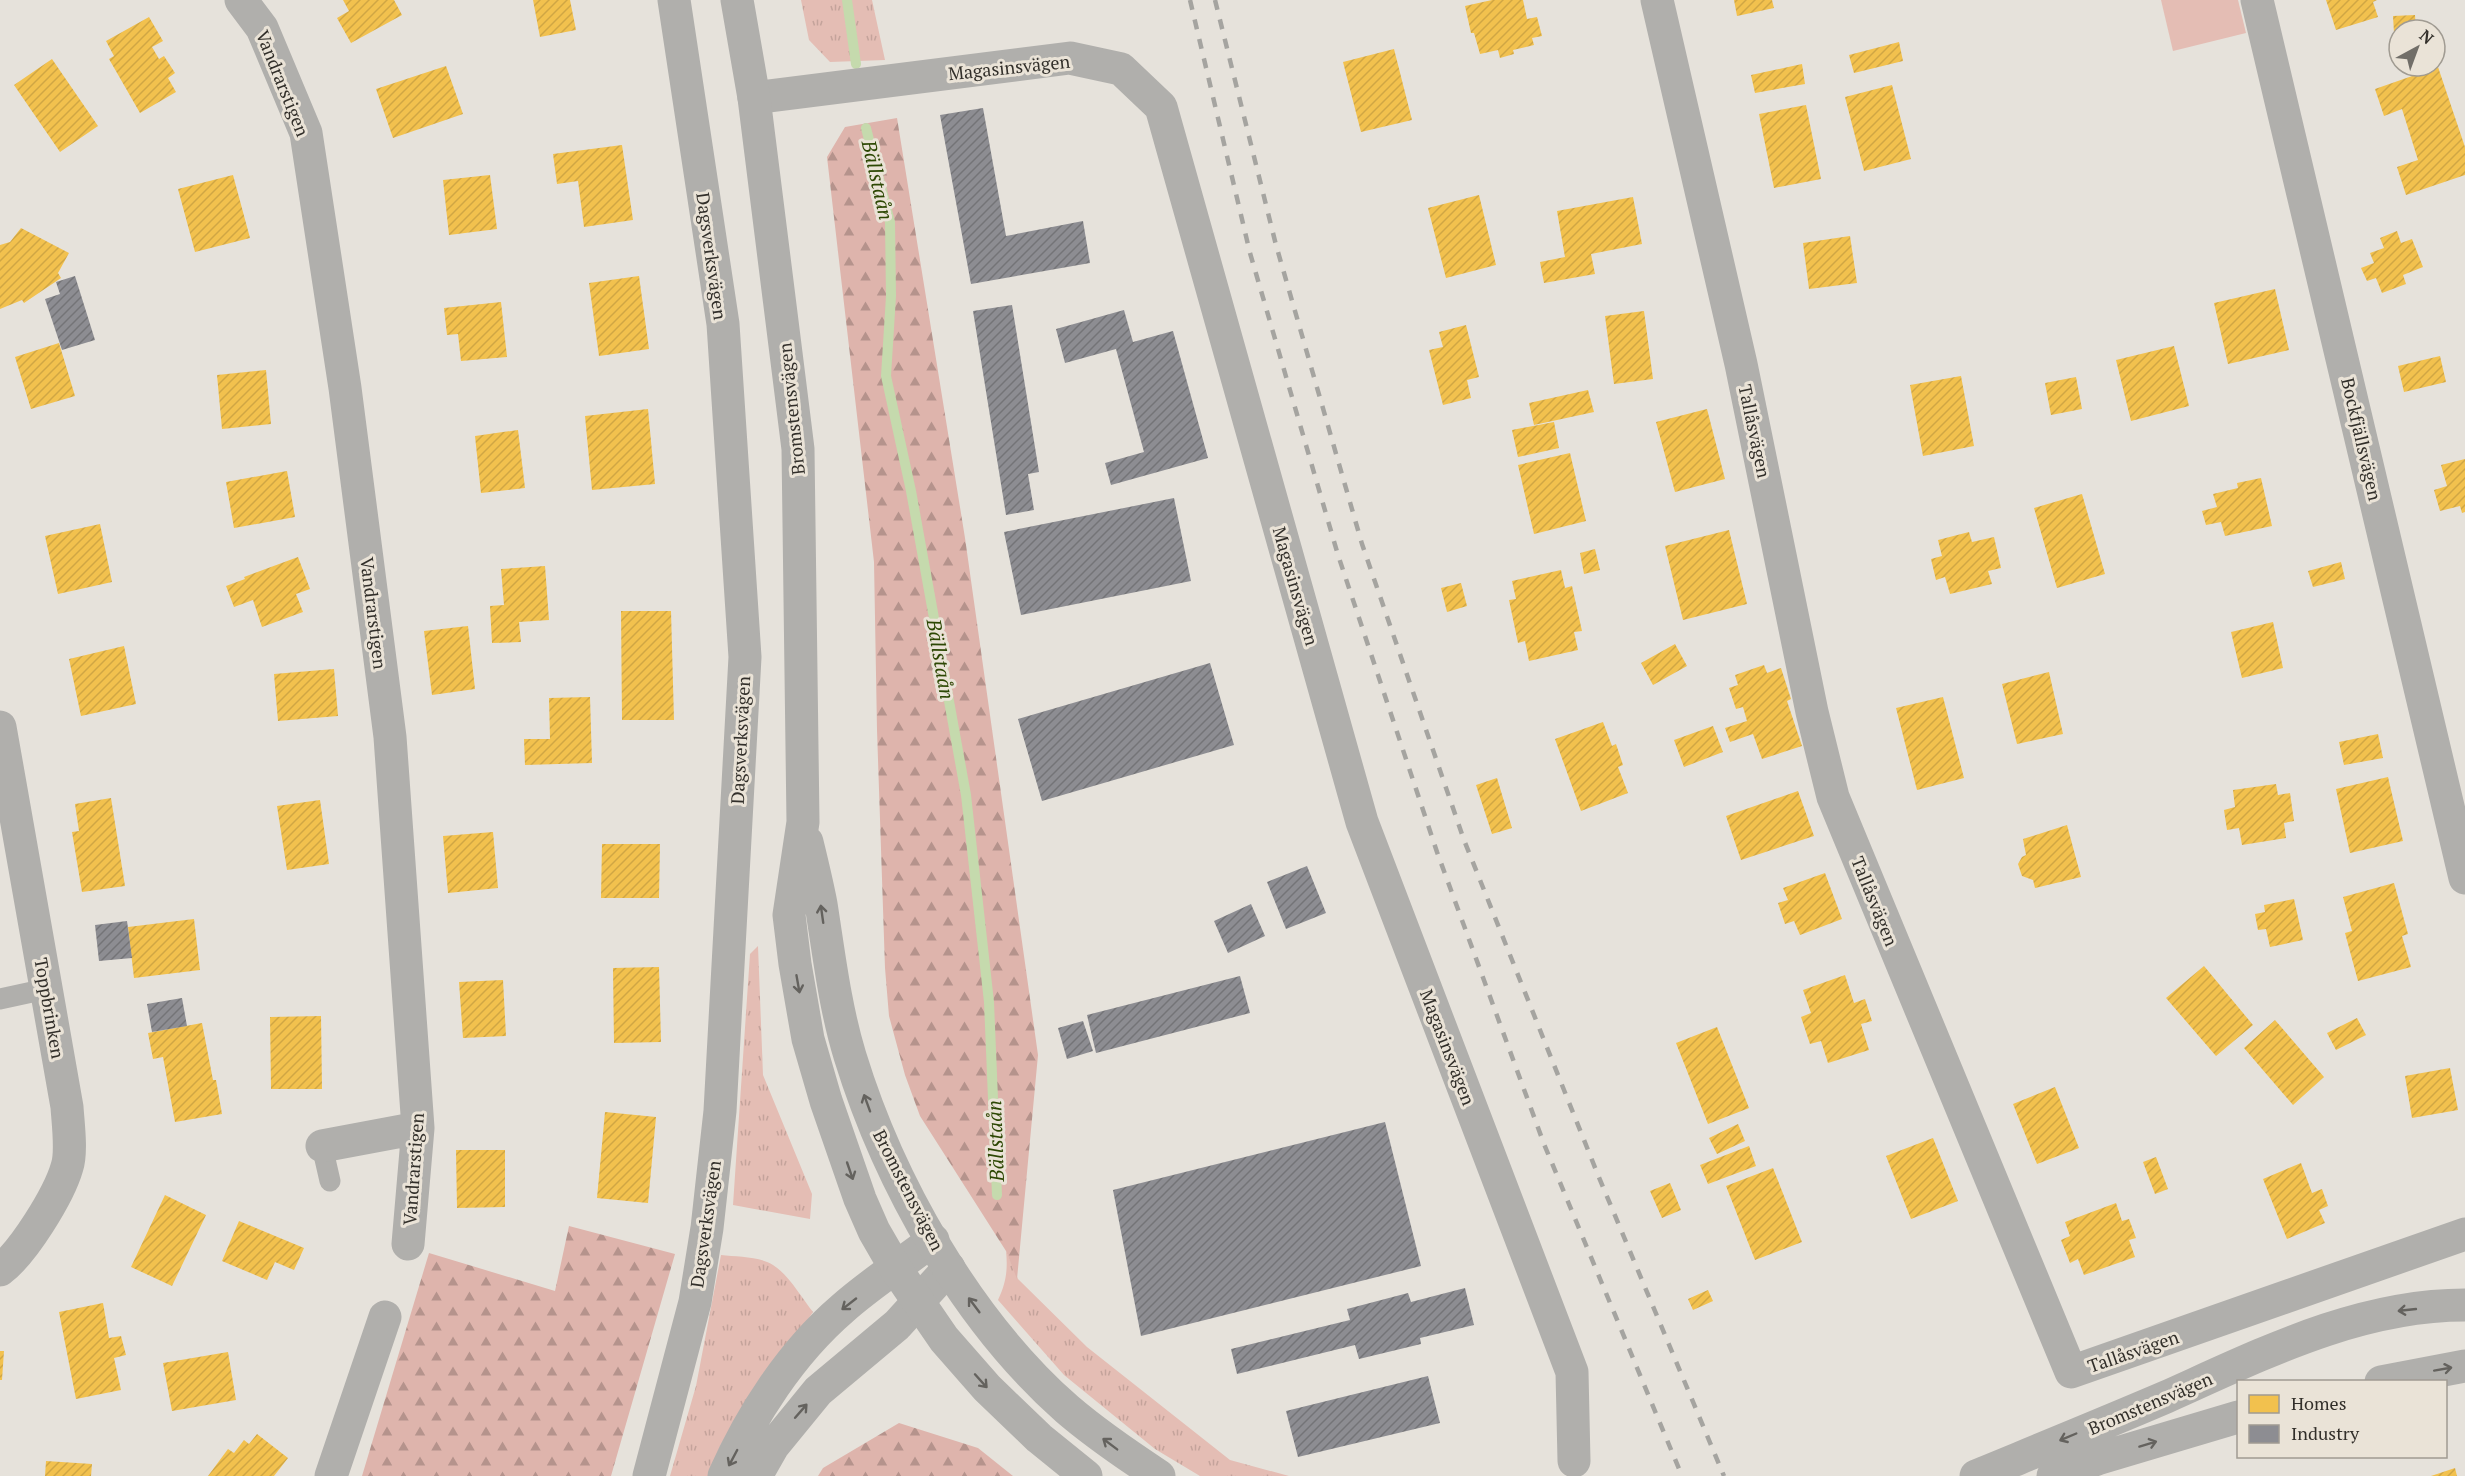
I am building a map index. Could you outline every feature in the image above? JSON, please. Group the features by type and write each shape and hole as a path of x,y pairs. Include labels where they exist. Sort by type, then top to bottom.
{"street":[{"name":"Vandrarstigen","path":"241,0 262,28 306,133 345,388 390,737 418,1128 408,1244"},
{"name":"Dagsverksvägen","path":"649,1476 695,1302 707,1227 720,1111 744,657 723,324 674,0"},
{"name":"Bromstensvägen","path":"737,0 754,98 798,449 803,822 789,915 808,1039 826,1101 860,1198 874,1231 896,1269 944,1339 987,1388 1039,1438 1086,1476"},
{"name":"Tallåsvägen","path":"1657,0 1741,364 1812,712 1833,797 2071,1372 2465,1234"},
{"name":"Bockfjällsvägen","path":"2257,0 2465,878"},
{"name":"Magasinsvägen","path":"754,98 1070,58 1121,69 1161,107 1362,822 1572,1372 1574,1461"},
{"name":"Toppbrinken","path":"0,727 68,1107 68,1165 43,1217 11,1262 0,1270"},
{"name":"Bromstensvägen","path":"803,822 849,1054 886,1154 949,1268 969,1299 1030,1373 1066,1409 1111,1445 1159,1476"},
{"path":"321,1146 418,1128"},
{"path":"724,1476 754,1419 789,1366 813,1337 843,1308 933,1240"},
{"path":"756,1476 773,1446 818,1391 873,1347 918,1303 949,1268"},
{"name":"Bromstensvägen","path":"1976,1476 2163,1398 2263,1353 2330,1327 2387,1312 2465,1305"},
{"path":"331,1476 385,1317"},
{"path":"2390,1380 2465,1366"},
{"name":"Bromstensvägen","path":"2053,1476 2097,1459 2237,1417"}],"lane":[{"path":"0,999 46,989"},
{"path":"321,1146 330,1181"}],"green space":[{"path":"801,0 872,0 885,60 830,62 809,40"},
{"path":"2161,0 2238,0 2246,33 2173,51"},
{"path":"897,118 965,538 1038,1055 1017,1279 1006,1251 920,1116 905,1075 889,1016 885,968 877,730 874,562 827,157 845,127"},
{"path":"758,946 763,1075 812,1194 810,1219 733,1205 750,954"},
{"path":"569,1226 675,1254 611,1476 362,1476 429,1253 555,1291"},
{"path":"1006,1251 1018,1279 1087,1347 1230,1460 1289,1476 1200,1476 1155,1449 1064,1375 998,1300 1006,1276"},
{"path":"721,1255 755,1258 773,1265 790,1280 813,1312 721,1444 708,1476 670,1476 696,1386"},
{"path":"899,1423 978,1448 1013,1476 818,1476 823,1468"}],"building: Homes":[{"path":"343,0 394,0 402,15 351,43 337,18 349,11"},
{"path":"533,0 570,0 576,30 540,37"},
{"path":"1492,0 1523,0 1527,19 1537,17 1542,36 1532,38 1534,45 1513,50 1514,54 1500,58 1498,50 1480,54 1474,33 1471,33 1465,6"},
{"path":"1734,0 1772,0 1774,8 1737,16"},
{"path":"2326,0 2377,0 2373,2 2378,17 2336,30"},
{"path":"2415,15 2415,18 2393,18 2393,16"},
{"path":"149,17 163,41 152,47 159,59 164,56 175,73 168,78 176,92 140,113 109,59 114,56 106,41"},
{"path":"1899,42 1903,61 1854,73 1849,55"},
{"path":"1394,49 1412,120 1361,132 1343,62"},
{"path":"52,59 98,126 60,152 14,85"},
{"path":"1802,64 1805,84 1755,93 1751,75"},
{"path":"446,66 463,114 393,138 376,89"},
{"path":"2406,78 2442,78 2465,147 2465,175 2406,195 2397,167 2418,160 2402,109 2384,116 2375,89"},
{"path":"1892,85 1911,159 1864,171 1845,97"},
{"path":"1806,105 1821,179 1774,188 1759,114"},
{"path":"622,145 633,220 584,227 578,181 557,184 553,154"},
{"path":"233,175 250,238 195,252 178,189"},
{"path":"490,175 497,229 449,235 443,180"},
{"path":"1479,195 1496,265 1446,278 1428,208"},
{"path":"1633,197 1642,244 1591,254 1595,274 1544,283 1540,262 1565,257 1557,211"},
{"path":"21,228 69,253 58,273 61,278 24,303 22,300 0,309 0,245 10,242"},
{"path":"2397,231 2401,243 2412,239 2423,267 2403,275 2406,284 2382,293 2376,278 2367,281 2361,268 2374,263 2370,253 2384,248 2380,238"},
{"path":"1850,236 1857,283 1809,289 1803,243"},
{"path":"639,276 649,349 599,356 589,283"},
{"path":"2275,289 2289,350 2228,364 2214,303"},
{"path":"501,302 507,357 461,361 458,334 447,335 444,308"},
{"path":"1644,311 1653,379 1614,384 1605,316"},
{"path":"1466,325 1479,377 1467,380 1471,398 1443,405 1429,350 1443,347 1439,332"},
{"path":"59,343 75,396 31,409 15,357"},
{"path":"2174,346 2189,406 2131,421 2116,360"},
{"path":"2440,356 2446,382 2404,392 2398,366"},
{"path":"266,370 271,424 222,429 217,375"},
{"path":"1961,376 1974,446 1923,456 1910,385"},
{"path":"2076,377 2082,409 2051,415 2045,383"},
{"path":"1588,390 1594,412 1534,425 1529,403"},
{"path":"648,409 655,484 592,490 585,416"},
{"path":"1707,409 1725,479 1675,492 1656,422"},
{"path":"1554,422 1559,448 1518,457 1512,430"},
{"path":"518,430 525,488 481,493 475,436"},
{"path":"1570,453 1586,521 1534,534 1518,465"},
{"path":"2465,459 2465,512 2462,513 2460,506 2440,511 2434,490 2447,486 2441,465"},
{"path":"287,471 295,517 234,528 226,482"},
{"path":"2261,478 2272,526 2225,536 2221,522 2206,525 2202,511 2217,507 2213,494 2238,488 2237,483"},
{"path":"2082,494 2105,574 2057,588 2034,508"},
{"path":"100,524 112,582 58,594 45,536"},
{"path":"1729,530 1747,604 1683,620 1665,546"},
{"path":"1969,532 1972,542 1994,537 2001,568 1988,571 1992,584 1950,594 1945,577 1936,580 1931,559 1942,556 1938,540"},
{"path":"1595,549 1600,570 1584,574 1580,553"},
{"path":"298,557 310,589 296,594 303,612 262,627 253,600 234,607 226,586"},
{"path":"2341,562 2345,579 2313,587 2308,571"},
{"path":"545,566 549,620 519,622 521,642 492,643 490,606 504,605 501,569"},
{"path":"1561,570 1565,588 1572,586 1582,631 1574,632 1578,650 1529,661 1525,641 1518,643 1509,600 1516,599 1512,581"},
{"path":"1461,583 1467,606 1447,612 1441,588"},
{"path":"621,611 671,611 674,720 622,720"},
{"path":"2273,622 2283,668 2242,678 2231,632"},
{"path":"468,626 475,689 432,695 424,631"},
{"path":"1675,644 1687,666 1653,685 1641,663"},
{"path":"124,646 136,704 81,716 69,659"},
{"path":"1764,665 1767,673 1781,668 1791,699 1787,701 1802,746 1762,759 1753,734 1730,742 1725,728 1747,721 1743,707 1736,709 1729,688 1738,685 1735,675"},
{"path":"334,669 338,716 278,721 274,674"},
{"path":"2049,672 2063,734 2017,744 2002,684"},
{"path":"590,697 592,763 525,765 524,739 550,739 549,698"},
{"path":"1943,697 1964,778 1917,790 1896,708"},
{"path":"1603,722 1612,746 1616,744 1623,765 1618,767 1628,793 1581,811 1555,739"},
{"path":"1713,726 1723,752 1684,767 1674,740"},
{"path":"2378,734 2383,758 2344,765 2339,742"},
{"path":"2388,777 2403,841 2350,853 2336,789"},
{"path":"1497,778 1512,828 1492,834 1476,785"},
{"path":"2276,784 2278,795 2290,793 2294,821 2284,823 2286,838 2242,845 2239,828 2227,830 2224,810 2235,807 2233,790"},
{"path":"1798,791 1814,836 1741,860 1726,816"},
{"path":"111,798 125,886 82,892 72,832 79,831 75,804"},
{"path":"320,800 329,864 287,870 277,806"},
{"path":"2067,825 2081,877 2035,888 2033,880 2022,876 2018,864 2026,855 2023,839"},
{"path":"493,832 498,888 448,893 443,836"},
{"path":"602,844 660,844 659,898 601,898"},
{"path":"1825,873 1842,919 1800,935 1794,921 1785,924 1778,903 1788,900 1783,888"},
{"path":"2394,883 2408,934 2402,936 2411,967 2358,981 2345,933 2352,931 2343,897"},
{"path":"2294,899 2303,940 2270,947 2266,929 2258,930 2255,914 2265,912 2264,905"},
{"path":"194,919 200,970 134,978 128,927"},
{"path":"2204,966 2253,1025 2216,1056 2166,998"},
{"path":"659,967 661,1042 614,1043 613,968"},
{"path":"1845,975 1854,1003 1865,999 1872,1021 1861,1024 1869,1050 1828,1063 1821,1041 1810,1044 1801,1017 1811,1013 1803,990"},
{"path":"503,980 506,1036 463,1038 459,982"},
{"path":"321,1016 322,1089 271,1089 270,1017"},
{"path":"2357,1018 2366,1035 2336,1050 2327,1033"},
{"path":"2275,1020 2324,1077 2293,1105 2244,1048"},
{"path":"202,1023 222,1114 175,1122 163,1057 153,1059 148,1033"},
{"path":"1717,1027 1749,1108 1708,1124 1676,1043"},
{"path":"2450,1068 2458,1110 2412,1118 2405,1076"},
{"path":"2055,1087 2079,1148 2037,1164 2013,1104"},
{"path":"605,1112 656,1117 648,1203 597,1198"},
{"path":"1738,1124 1745,1141 1717,1154 1709,1138"},
{"path":"1933,1138 1958,1201 1911,1219 1886,1156"},
{"path":"1749,1146 1756,1166 1708,1184 1700,1165"},
{"path":"456,1150 505,1150 505,1207 457,1208"},
{"path":"2156,1157 2168,1189 2155,1194 2143,1162"},
{"path":"2301,1163 2312,1193 2322,1189 2328,1206 2319,1210 2325,1223 2287,1239 2263,1179"},
{"path":"1773,1168 1802,1242 1755,1260 1726,1186"},
{"path":"1670,1183 1681,1210 1662,1218 1650,1191"},
{"path":"165,1195 206,1215 172,1286 131,1267"},
{"path":"2116,1203 2122,1221 2129,1219 2136,1238 2129,1240 2135,1257 2084,1275 2078,1259 2070,1263 2061,1240 2070,1236 2065,1222"},
{"path":"239,1221 304,1248 294,1270 275,1262 267,1280 222,1261"},
{"path":"1708,1290 1713,1301 1693,1310 1688,1299"},
{"path":"103,1303 109,1338 121,1336 126,1355 114,1358 121,1390 76,1399 59,1312"},
{"path":"0,1351 4,1351 2,1380 0,1380"},
{"path":"228,1352 236,1400 172,1411 163,1363"},
{"path":"257,1434 288,1458 274,1476 208,1476 228,1449 234,1453 244,1440 249,1444"},
{"path":"46,1461 92,1464 91,1476 45,1476"},
{"path":"2455,1468 2457,1476 2431,1476"}],"building: Industry":[{"path":"983,108 1006,236 1083,221 1090,263 971,284 940,115"},
{"path":"75,276 95,340 62,350 45,299 60,294 56,282"},
{"path":"1012,305 1039,472 1028,474 1034,510 1006,515 973,311"},
{"path":"1124,310 1133,342 1173,331 1208,458 1111,485 1105,463 1144,452 1116,349 1065,363 1056,329"},
{"path":"1174,498 1191,581 1021,615 1004,532"},
{"path":"1210,663 1234,745 1042,801 1018,719"},
{"path":"1307,866 1326,913 1286,929 1267,882"},
{"path":"1251,904 1265,936 1228,953 1214,921"},
{"path":"127,921 132,958 99,961 95,925"},
{"path":"1240,976 1250,1013 1096,1053 1087,1015"},
{"path":"182,998 187,1026 152,1032 147,1004"},
{"path":"1083,1021 1093,1051 1067,1059 1058,1028"},
{"path":"1385,1122 1421,1266 1141,1336 1113,1190"},
{"path":"1465,1288 1474,1325 1420,1338 1421,1344 1359,1359 1355,1345 1237,1374 1231,1349 1350,1320 1347,1309 1408,1293 1411,1302"},
{"path":"1428,1376 1440,1423 1298,1457 1286,1411"}],"waterway":[{"name":"Bällstaån","path":"847,0 856,64"},
{"name":"Bällstaån","path":"866,128 890,222 891,296 886,376 911,491 966,795 989,1002 997,1195"}],"railway":[{"path":"1190,0 1250,253 1338,555 1437,852 1544,1144 1682,1476"},
{"path":"1215,0 1276,245 1362,544 1464,840 1598,1175 1724,1476"}]}
